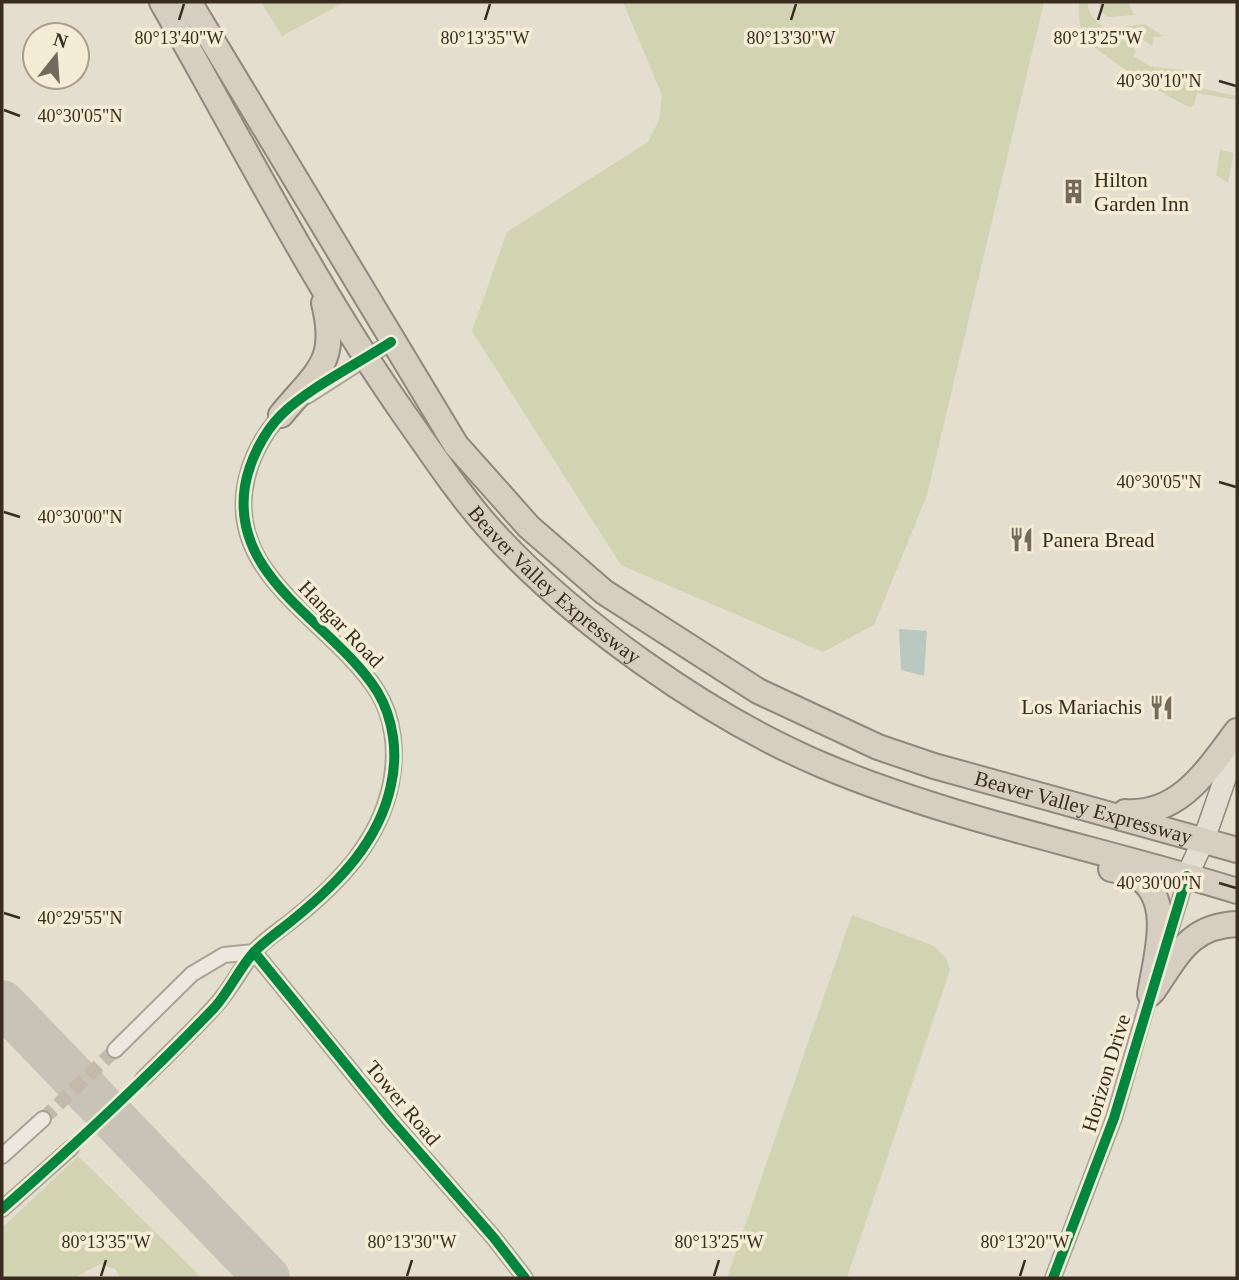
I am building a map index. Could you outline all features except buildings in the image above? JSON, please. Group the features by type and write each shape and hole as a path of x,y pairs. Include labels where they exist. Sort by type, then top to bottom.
{"highway":[{"name":"Beaver Valley Expressway","path":"162,2 366,359 435,458 488,527 567,602 637,657 731,719 800,755 911,799 1237,891"},
{"name":"Beaver Valley Expressway","path":"189,2 391,342 456,446 528,527 614,599 758,691 849,735 934,766 1237,850"},
{"path":"281,415 321,366 330,349 331,329 318,279"},
{"path":"1085,808 1140,813 1163,807 1189,790 1237,730"},
{"path":"1018,828 1030,846 1137,876 1151,891 1160,913 1150,995"},
{"path":"1150,995 1192,938 1202,930 1237,924"}],"main road":[{"path":"1187,876 1204,839 1237,744"}],"street":[{"name":"Hangar Road","path":"143,1079 217,1004 254,952 323,895 358,856 380,820 394,768 393,733 376,690 279,587 249,540 243,514 247,477 261,444 281,415 391,342"},
{"name":"Horizon Drive","path":"1053,1278 1114,1118 1187,876"},
{"path":"115,1050 192,974 224,955 254,952"},
{"name":"Tower Road","path":"254,952 391,1120 494,1238 524,1278"},
{"path":"2,1156 43,1119"},
{"path":"2,1209 71,1148"}],"green space":[{"path":"261,2 345,2 282,36"},
{"path":"623,2 1044,2 927,495 874,625 823,652 621,565 472,331 507,232 648,142 659,120 662,95"},
{"path":"1079,2 1088,2 1097,22 1132,45 1136,51 1133,56 1151,67 1185,70 1185,85 1237,96 1237,100 1197,93 1194,105 1190,107 1151,86 1104,55 1086,38 1079,21"},
{"path":"1099,2 1128,2 1134,15 1108,17 1100,10"},
{"path":"1144,24 1164,36 1154,37 1152,46 1124,27"},
{"path":"1220,150 1234,153 1228,183 1216,175"},
{"path":"852,915 934,946 946,958 950,970 847,1278 727,1278"},
{"path":"78,1156 202,1278 120,1278 115,1269 100,1264 74,1278 2,1278 2,1228"}],"shaded area":[{"path":"899,629 927,631 924,676 901,670"}],"taxiway":[{"path":"2,1003 267,1278"}],"tunnel":[{"path":"43,1119 115,1050"},
{"path":"71,1148 143,1079"}],"cycle path":[{"path":"2,1209 111,1110 215,1007 255,951 311,905 341,876 355,860 377,825 391,785 394,761 391,725 383,702 358,667 289,598 269,574 253,548 245,519 245,486 258,448 281,415 319,386 391,342"},
{"path":"1053,1278 1114,1118 1187,876"},
{"path":"254,952 525,1278"}],"place":[{"name":"Hilton Garden Inn","path":"1074,192"},
{"name":"Panera Bread","path":"1022,540"},
{"name":"Los Mariachis","path":"1162,707"}]}
